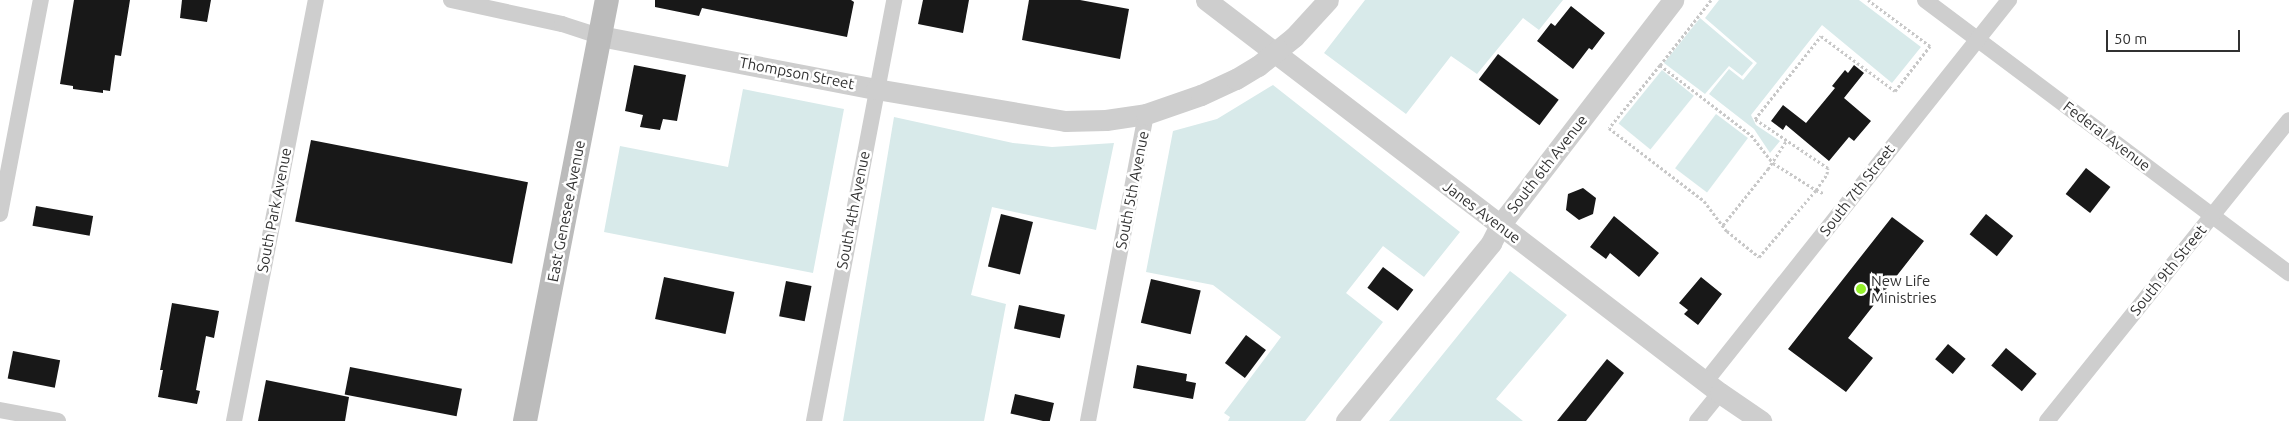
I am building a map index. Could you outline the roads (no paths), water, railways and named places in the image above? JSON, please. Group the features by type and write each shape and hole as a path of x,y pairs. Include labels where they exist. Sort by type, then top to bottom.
{"main road":[{"name":"East Genesee Avenue","path":"525,421 606,0"}],"street":[{"path":"0,214 41,0"},
{"name":"South Park Avenue","path":"234,421 316,0"},
{"name":"Thompson Street","path":"451,0 562,24 600,36 876,89 1065,121 1106,120 1146,114"},
{"name":"South 4th Avenue","path":"814,421 894,0"},
{"name":"Janes Avenue","path":"1206,0 1760,421"},
{"name":"South 5th Avenue","path":"1088,421 1146,114 1201,95 1258,66 1313,19 1328,0"},
{"name":"South 6th Avenue","path":"1346,421 1491,243 1500,225 1673,0"},
{"name":"Federal Avenue","path":"1925,0 2289,273"},
{"name":"South 7th Street","path":"1697,421 1713,387 1977,39 2009,0"},
{"name":"South 9th Street","path":"2047,421 2289,120"},
{"path":"0,410 58,421"}],"place":[{"name":"New Life Ministries","path":"1861,289"}]}
